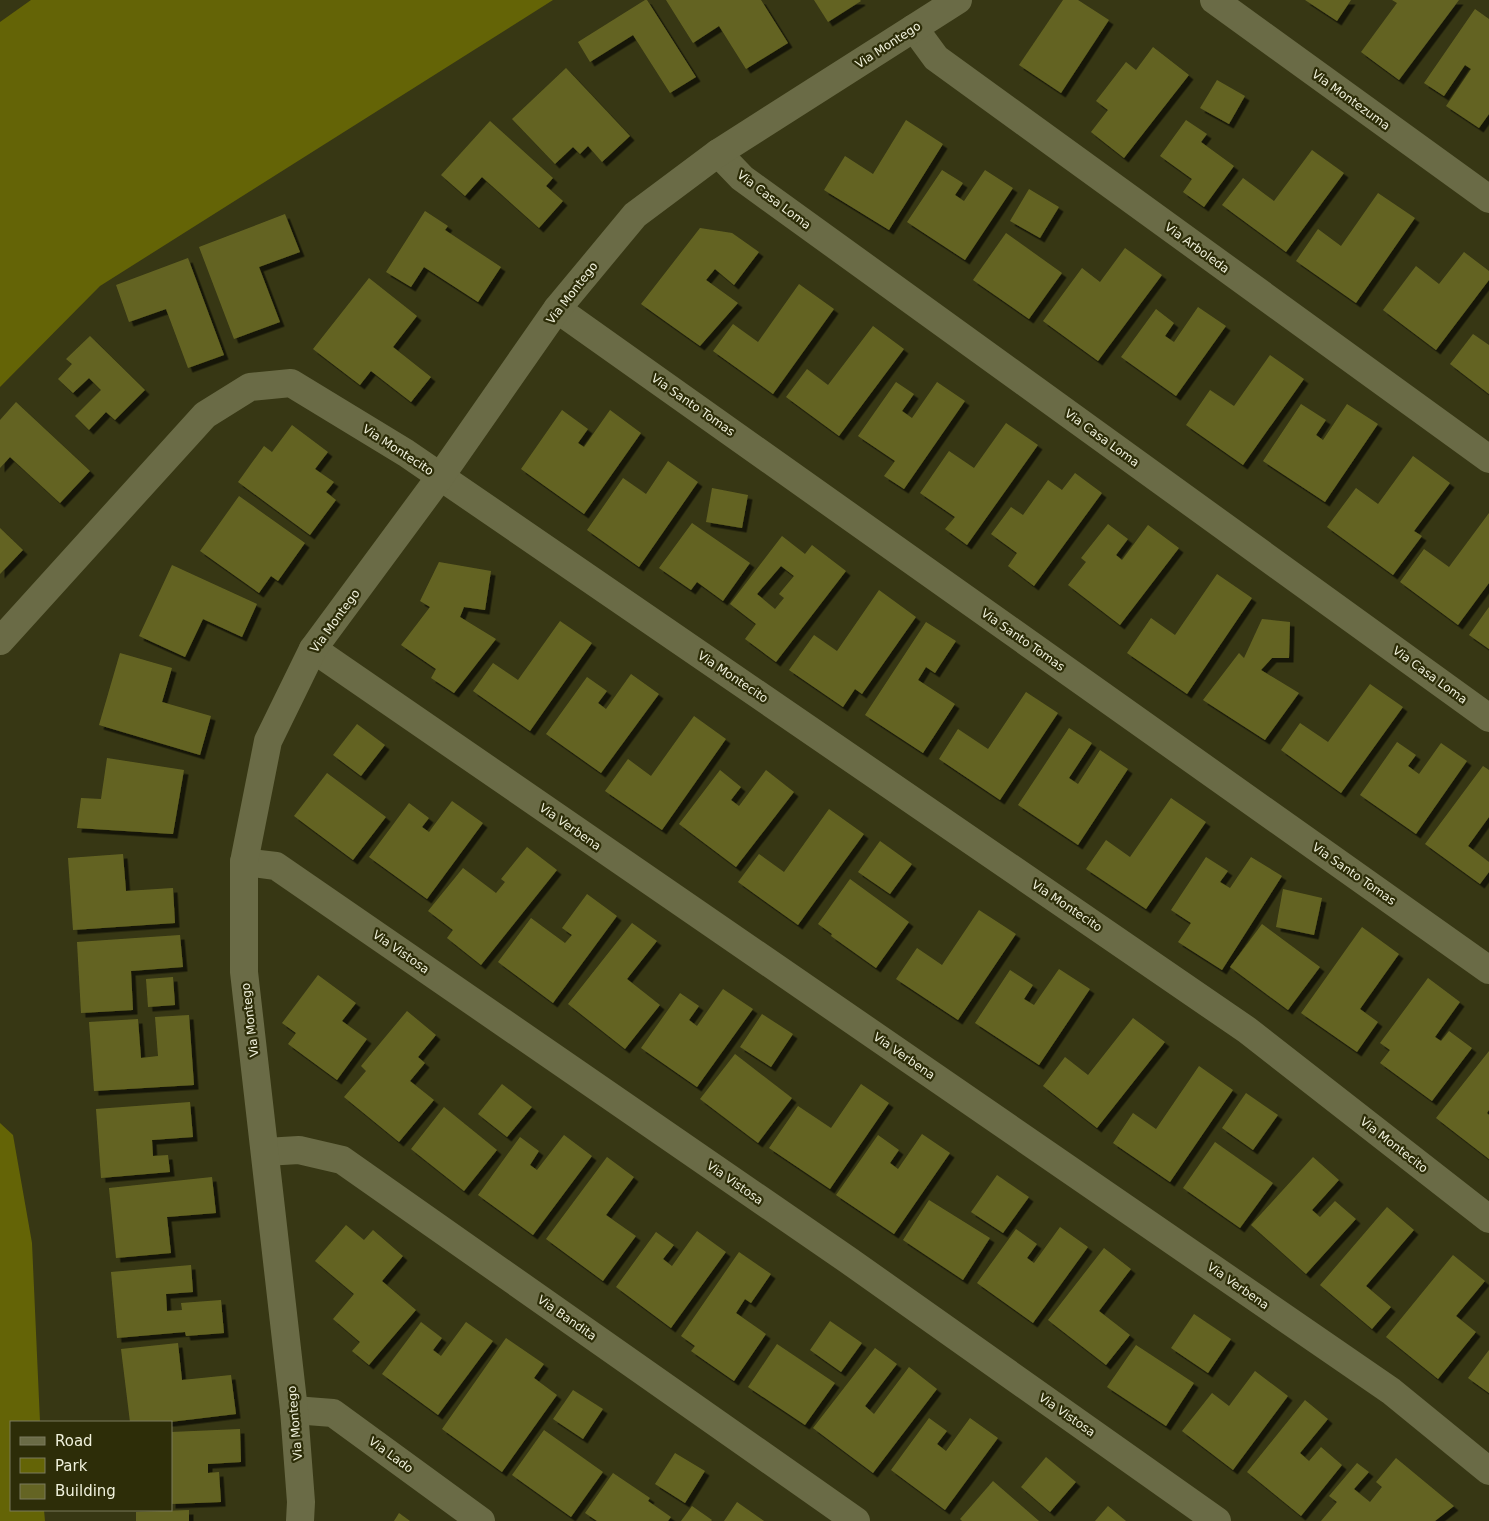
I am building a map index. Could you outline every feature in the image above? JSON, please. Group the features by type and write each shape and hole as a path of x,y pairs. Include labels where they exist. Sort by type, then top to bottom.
{"street":[{"name":"Via Montego","path":"300,1521 301,1502 294,1410 244,972 244,862 268,741 313,649 440,477 558,309 635,215 718,153 958,0"},
{"name":"Via Montezuma","path":"1214,0 1489,199"},
{"name":"Via Arboleda","path":"914,28 936,58 1489,459"},
{"name":"Via Casa Loma","path":"718,153 742,178 1489,718"},
{"name":"Via Santo Tomas","path":"558,309 1489,970"},
{"name":"Via Montecito","path":"0,641 205,415 250,387 291,383 406,453 1247,1030 1489,1219"},
{"name":"Via Verbena","path":"313,649 1391,1391 1489,1471"},
{"name":"Via Vistosa","path":"244,862 276,866 848,1260 1217,1521"},
{"name":"Via Bandita","path":"265,1152 299,1150 342,1160 856,1521"},
{"name":"Via Lado","path":"294,1410 333,1413 481,1521"}],"green space":[{"path":"31,0 553,0 100,286 0,387 0,22"},
{"path":"0,1123 13,1135 32,1243 40,1421 10,1421 10,1511 44,1511 45,1521 0,1521"}],"building":[{"path":"647,0 696,77 670,93 633,35 590,62 578,42"},
{"path":"666,0 761,0 788,43 746,69 719,26 693,43"},
{"path":"814,0 860,0 861,1 828,22"},
{"path":"1063,0 1078,0 1109,20 1061,93 1019,65"},
{"path":"1305,0 1351,0 1337,21"},
{"path":"1392,0 1459,0 1399,80 1361,52 1397,3"},
{"path":"1475,9 1489,19 1489,114 1479,128 1446,106 1471,69 1465,65 1444,96 1424,83"},
{"path":"1153,47 1189,75 1124,158 1091,132 1108,110 1096,101 1126,62 1136,70"},
{"path":"566,68 630,136 602,162 588,146 580,154 573,147 555,164 512,119"},
{"path":"1217,80 1245,96 1229,124 1200,108"},
{"path":"906,120 943,144 889,230 824,190 845,156 873,174"},
{"path":"1186,120 1207,134 1201,142 1234,166 1204,207 1183,192 1192,179 1160,156"},
{"path":"490,121 553,178 546,186 563,201 539,228 482,177 465,196 441,175"},
{"path":"1312,150 1344,173 1286,252 1222,205 1243,178 1274,201"},
{"path":"942,170 963,183 955,195 964,201 985,170 1013,188 965,260 907,222"},
{"path":"1029,189 1059,207 1040,238 1010,221"},
{"path":"1378,193 1415,218 1356,303 1296,261 1318,229 1341,246"},
{"path":"425,211 448,226 445,230 501,267 478,302 424,267 411,287 386,272"},
{"path":"285,214 300,252 259,267 280,322 234,339 199,247"},
{"path":"700,228 732,233 759,252 734,285 715,269 706,280 738,303 700,346 641,304"},
{"path":"1006,233 1062,273 1029,319 973,280"},
{"path":"1125,248 1162,275 1098,361 1043,321 1082,268 1100,282"},
{"path":"1464,252 1489,271 1489,280 1436,350 1383,310 1416,266 1439,284"},
{"path":"188,258 224,355 188,368 166,309 129,322 116,285"},
{"path":"369,278 417,316 393,347 431,377 411,402 371,371 360,385 313,349"},
{"path":"799,284 834,309 773,394 713,351 733,324 758,342"},
{"path":"1198,307 1226,326 1176,396 1121,357 1156,309 1174,323 1165,336 1174,342"},
{"path":"873,326 904,349 839,436 786,397 807,369 828,385"},
{"path":"1473,334 1489,345 1489,394 1450,364"},
{"path":"90,336 145,390 115,420 106,412 89,430 75,416 101,390 89,378 73,393 58,379 72,364 66,359"},
{"path":"1270,355 1304,379 1243,465 1186,425 1210,390 1234,406"},
{"path":"896,382 914,394 902,411 912,418 937,382 965,401 904,489 884,476 895,461 858,436"},
{"path":"16,402 90,471 60,503 10,457 0,468 0,420"},
{"path":"1301,404 1326,420 1316,435 1323,440 1347,404 1378,424 1325,502 1263,461"},
{"path":"562,410 588,429 578,443 584,447 610,410 641,433 584,514 521,469"},
{"path":"1006,423 1038,445 967,545 945,529 955,517 920,493 949,451 974,468"},
{"path":"292,425 328,452 315,469 334,482 326,492 336,500 310,535 238,482 264,446 272,452"},
{"path":"1413,456 1450,483 1414,531 1422,536 1393,575 1327,527 1356,488 1378,504"},
{"path":"668,461 698,482 639,567 587,530 623,478 646,494"},
{"path":"1075,473 1102,493 1034,586 1008,566 1017,553 991,534 1011,507 1023,515 1048,480 1062,490"},
{"path":"712,488 748,495 742,528 706,522"},
{"path":"239,496 305,543 278,581 271,576 259,593 200,551"},
{"path":"1489,513 1489,583 1458,625 1400,582 1424,549 1449,567"},
{"path":"692,523 750,563 723,601 697,582 691,590 659,568"},
{"path":"1108,524 1128,539 1116,555 1122,560 1148,525 1179,548 1120,625 1068,585 1086,562 1081,558"},
{"path":"0,528 23,550 0,574"},
{"path":"782,536 805,554 812,545 846,571 776,662 745,639 756,624 730,604","holes":["781,566 794,576 779,594 784,598 775,609 757,594"]},
{"path":"439,562 491,571 485,610 464,607 460,617 496,639 454,693 431,678 436,669 401,645 430,607 420,601"},
{"path":"172,565 257,604 242,637 203,619 185,657 139,636"},
{"path":"1217,574 1252,598 1187,694 1127,653 1151,618 1175,635"},
{"path":"879,590 916,617 862,694 855,689 843,707 789,670 814,635 837,651"},
{"path":"1489,607 1489,649 1469,635"},
{"path":"1262,619 1290,622 1289,658 1272,658 1261,670 1299,693 1265,740 1203,700 1239,653 1244,658"},
{"path":"560,621 592,643 530,731 473,691 493,663 518,680"},
{"path":"926,622 956,641 935,673 926,667 918,680 955,704 923,753 865,715"},
{"path":"120,653 172,668 162,702 211,716 200,755 99,725"},
{"path":"631,674 659,694 601,773 546,734 587,677 607,691 598,703 606,709"},
{"path":"1370,684 1403,707 1341,793 1281,750 1300,723 1328,742"},
{"path":"1026,692 1058,713 1000,800 939,759 958,729 988,749"},
{"path":"694,716 726,739 662,830 605,791 628,759 651,776"},
{"path":"357,724 385,745 361,776 333,755"},
{"path":"1069,728 1092,743 1069,778 1078,784 1100,750 1128,769 1078,845 1018,805"},
{"path":"1397,742 1416,755 1408,766 1419,774 1441,743 1467,761 1416,834 1360,795"},
{"path":"107,758 184,770 173,834 77,828 81,798 101,799"},
{"path":"1483,766 1489,770 1489,817 1468,846 1489,862 1489,872 1480,884 1425,844"},
{"path":"720,770 741,787 731,800 739,806 766,770 794,792 736,867 679,824"},
{"path":"327,773 386,817 353,860 294,816"},
{"path":"1171,798 1206,822 1146,909 1086,869 1106,840 1130,857"},
{"path":"452,801 483,823 427,899 369,857 409,803 429,818 422,827 429,832"},
{"path":"829,809 864,834 798,925 738,882 759,854 784,872"},
{"path":"880,841 912,864 890,894 858,872"},
{"path":"527,847 557,870 481,965 447,938 453,930 428,911 463,868 496,893 505,882 501,879"},
{"path":"123,854 126,891 173,888 175,923 73,930 68,858"},
{"path":"1206,857 1228,871 1220,882 1230,888 1251,857 1282,876 1222,970 1178,942 1191,923 1171,910"},
{"path":"850,879 909,922 876,968 831,936 832,934 818,924"},
{"path":"1283,889 1322,898 1314,935 1276,927"},
{"path":"587,894 617,916 553,1003 498,962 531,918 565,943 572,935 562,928"},
{"path":"979,910 1016,934 958,1020 896,979 917,948 942,965"},
{"path":"632,923 657,941 627,979 660,1005 625,1049 568,1004"},
{"path":"1262,924 1320,967 1288,1010 1230,967"},
{"path":"1362,927 1399,954 1360,1009 1378,1022 1357,1052 1301,1013"},
{"path":"180,935 183,967 131,971 133,1010 81,1013 77,942"},
{"path":"1059,969 1090,989 1039,1065 975,1023 1010,970 1033,985 1024,999 1034,1005"},
{"path":"318,975 356,1003 342,1021 367,1039 337,1080 288,1044 296,1033 282,1023"},
{"path":"173,977 175,1005 148,1007 146,979"},
{"path":"1428,978 1460,1002 1435,1037 1441,1041 1449,1031 1472,1048 1432,1101 1380,1063 1390,1050 1380,1043"},
{"path":"723,989 753,1009 697,1087 641,1048 680,993 699,1006 689,1020 697,1026"},
{"path":"407,1011 436,1035 418,1057 425,1063 410,1081 434,1100 399,1142 344,1097 366,1071 361,1066"},
{"path":"762,1014 793,1034 771,1067 740,1047"},
{"path":"189,1015 194,1085 94,1091 89,1022 138,1019 141,1058 158,1056 155,1017"},
{"path":"1133,1018 1165,1042 1097,1128 1043,1086 1065,1057 1088,1075"},
{"path":"1489,1051 1489,1110 1487,1113 1489,1115 1489,1159 1436,1118"},
{"path":"735,1054 792,1098 758,1143 700,1099"},
{"path":"1199,1066 1233,1090 1170,1182 1113,1143 1133,1113 1156,1129"},
{"path":"502,1084 532,1107 507,1137 478,1114"},
{"path":"861,1084 889,1103 830,1189 769,1148 798,1106 831,1128"},
{"path":"1246,1093 1278,1115 1253,1150 1222,1128"},
{"path":"190,1102 193,1137 152,1140 153,1156 168,1155 170,1172 101,1178 96,1109"},
{"path":"444,1107 497,1150 464,1191 411,1149"},
{"path":"922,1134 950,1153 894,1234 836,1195 878,1135 899,1150 890,1163 898,1169"},
{"path":"564,1135 592,1156 533,1235 478,1195 520,1137 539,1151 530,1165 537,1170"},
{"path":"1215,1142 1273,1183 1240,1228 1183,1188"},
{"path":"607,1157 634,1177 606,1215 636,1236 603,1281 546,1239"},
{"path":"1313,1157 1339,1180 1312,1210 1320,1217 1335,1201 1356,1219 1306,1274 1251,1225"},
{"path":"997,1175 1029,1197 1003,1233 971,1212"},
{"path":"212,1177 216,1213 167,1217 171,1253 116,1258 109,1188"},
{"path":"929,1200 990,1238 963,1280 903,1240"},
{"path":"1387,1207 1414,1230 1366,1286 1391,1307 1372,1329 1320,1285"},
{"path":"346,1225 364,1240 373,1230 403,1256 382,1281 416,1310 369,1365 352,1351 360,1342 333,1319 354,1294 315,1261"},
{"path":"1060,1227 1088,1247 1033,1323 977,1283 1016,1229 1037,1244 1027,1258 1034,1263"},
{"path":"697,1231 726,1252 671,1328 616,1287 656,1232 674,1245 663,1259 672,1266"},
{"path":"1104,1248 1131,1269 1099,1311 1130,1335 1106,1365 1048,1320"},
{"path":"739,1252 771,1274 751,1303 745,1299 736,1313 766,1334 734,1381 691,1351 695,1346 681,1336"},
{"path":"1453,1255 1485,1281 1456,1316 1476,1332 1438,1379 1386,1337"},
{"path":"191,1265 193,1292 166,1294 167,1311 182,1310 181,1303 221,1300 224,1333 186,1336 185,1332 117,1338 111,1272"},
{"path":"1194,1314 1231,1339 1208,1373 1171,1348"},
{"path":"830,1321 862,1343 841,1372 810,1350"},
{"path":"421,1322 442,1338 433,1350 441,1356 466,1322 493,1341 438,1415 382,1374"},
{"path":"506,1338 544,1364 534,1378 557,1395 502,1472 442,1429"},
{"path":"178,1343 182,1380 231,1375 236,1414 172,1422 130,1421 121,1349"},
{"path":"777,1344 835,1383 805,1425 748,1387"},
{"path":"1136,1345 1194,1383 1166,1426 1107,1387"},
{"path":"875,1348 897,1364 865,1406 874,1414 909,1367 937,1389 873,1473 813,1428"},
{"path":"1489,1350 1489,1393 1468,1378"},
{"path":"1255,1371 1288,1396 1233,1470 1182,1431 1212,1393 1229,1406"},
{"path":"573,1390 603,1409 583,1439 553,1419"},
{"path":"1305,1400 1328,1419 1300,1453 1309,1461 1321,1447 1342,1465 1301,1516 1247,1472"},
{"path":"929,1418 947,1431 937,1444 946,1451 970,1418 998,1438 945,1510 891,1470"},
{"path":"240,1429 241,1462 208,1464 208,1473 219,1472 221,1502 172,1504 172,1432"},
{"path":"544,1430 603,1472 571,1517 512,1475"},
{"path":"675,1453 705,1471 685,1503 655,1484"},
{"path":"1046,1457 1076,1482 1050,1512 1021,1487"},
{"path":"1396,1458 1454,1506 1435,1521 1321,1521 1337,1502 1329,1496 1357,1463 1369,1472 1354,1489 1370,1502 1382,1487 1376,1482"},
{"path":"613,1473 650,1498 648,1501 671,1517 668,1521 597,1521 585,1513"},
{"path":"993,1481 1039,1521 962,1521 960,1519"},
{"path":"737,1502 764,1521 724,1521"},
{"path":"692,1506 712,1520 681,1521"},
{"path":"1108,1506 1126,1521 1095,1521"},
{"path":"189,1510 189,1521 136,1521 136,1512"},
{"path":"399,1513 410,1521 394,1521"}]}
